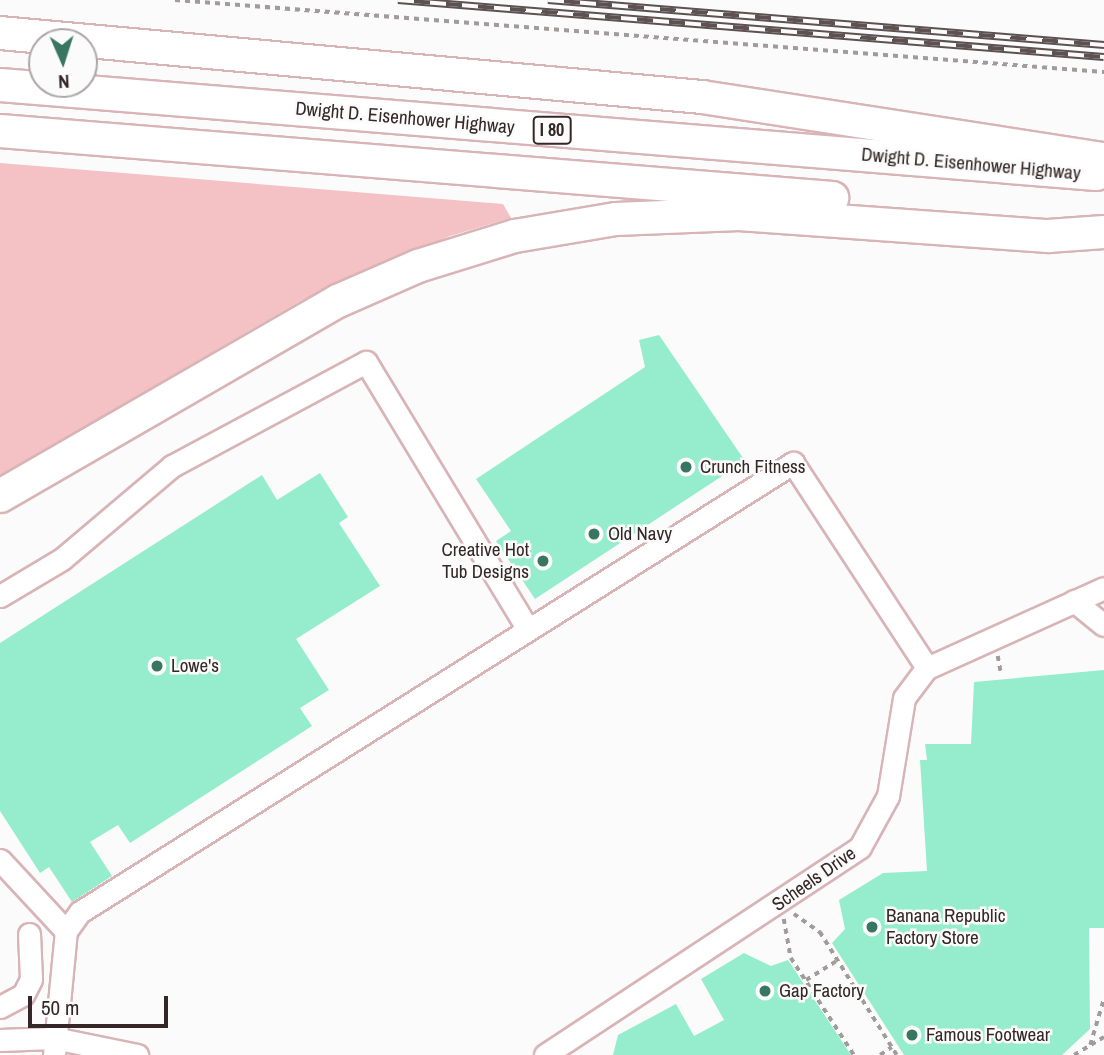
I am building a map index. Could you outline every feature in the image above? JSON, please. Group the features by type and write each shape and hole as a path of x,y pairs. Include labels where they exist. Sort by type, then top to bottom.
{"highway":[{"path":"0,33 702,97 1104,159"},
{"name":"Dwight D. Eisenhower Highway","path":"0,85 1104,174"},
{"path":"0,131 1104,220"},
{"path":"0,496 338,301 418,266 515,236 676,214 1048,236 1104,232"}],"street":[{"path":"0,596 62,559 172,466 366,362 526,626"},
{"path":"54,1047 66,931 80,912 526,626 793,463 927,668"},
{"name":"Scheels Drive","path":"545,1055 860,847 888,796 904,698 927,668 1104,588"},
{"path":"1074,601 1104,625"},
{"path":"0,860 9,877 66,931"},
{"path":"0,1007 23,995 32,979 29,934"},
{"path":"0,1040 136,1055"}],"path":[{"path":"175,0 1104,72"},
{"path":"994,648 1001,673"},
{"path":"794,913 820,932 897,1055"},
{"path":"784,919 789,952 854,1055"},
{"path":"806,980 837,960"},
{"path":"1090,1045 1104,998"},
{"path":"1074,1055 1104,1037"},
{"path":"880,1055 892,1047"}],"shaded area":[{"path":"0,163 503,204 511,218 450,236 302,300 0,476"}],"building":[{"path":"659,335 745,461 535,599 496,541 511,531 476,479 645,367 639,340"},
{"name":"Lowe's","path":"320,473 348,517 339,523 380,586 296,639 329,690 300,708 312,726 130,843 118,825 90,842 112,876 72,902 49,867 40,873 0,811 0,643 262,475 277,500"},
{"path":"1104,670 1104,928 1089,928 1090,1029 1062,1055 904,1055 832,943 845,929 839,900 883,873 927,871 920,760 927,760 925,744 971,744 974,682"},
{"path":"744,953 771,966 788,960 851,1055 613,1055 618,1035 676,1004 694,1036 724,1020 701,979"}],"railway":[{"path":"398,0 1104,57"},
{"path":"548,0 1104,45"}],"place":[{"name":"Crunch Fitness","path":"686,467"},
{"name":"Old Navy","path":"594,534"},
{"name":"Creative Hot Tub Designs","path":"543,561"},
{"name":"Lowe's","path":"157,666"},
{"name":"Banana Republic Factory Store","path":"872,927"},
{"name":"Gap Factory","path":"765,991"},
{"name":"Famous Footwear","path":"912,1035"}]}
